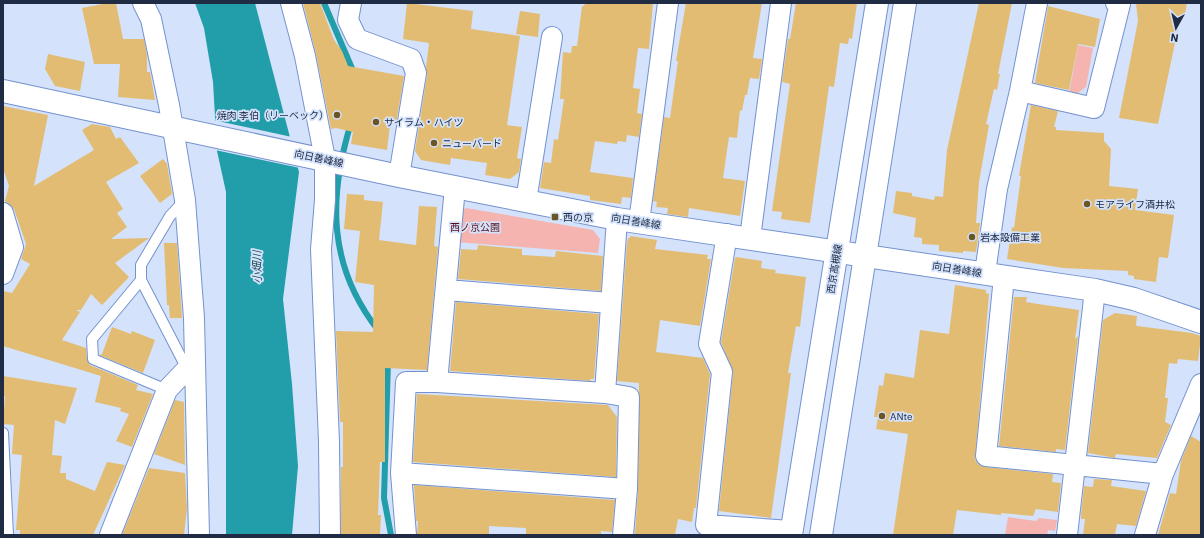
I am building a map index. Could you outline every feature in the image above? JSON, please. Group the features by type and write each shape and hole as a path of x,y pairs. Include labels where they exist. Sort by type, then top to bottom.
{"main road":[{"name":"西京高槻線","path":"791,533 877,3"},
{"path":"821,535 905,3"},
{"name":"向日善峰線","path":"3,91 399,176 617,219 865,254 1096,290 1134,299 1201,322"}],"street":[{"path":"143,3 151,18 182,130 176,150 185,200 194,318 191,369 199,535"},
{"path":"291,3 332,161 325,200 321,249 329,442 330,535"},
{"path":"351,3 348,20 357,39 411,59 416,73 399,176"},
{"path":"639,222 668,3"},
{"path":"750,238 781,3"},
{"path":"1036,3 1020,91 997,189 995,275 986,456 1163,474"},
{"path":"1020,91 1094,108 1120,4 1116,3"},
{"path":"526,201 552,37"},
{"path":"437,382 455,187"},
{"path":"3,213 13,247 3,274"},
{"path":"605,393 610,303 617,219"},
{"path":"727,234 709,344 722,372 706,525 791,533"},
{"path":"446,290 610,303"},
{"path":"1067,535 1096,290"},
{"path":"110,535 167,390 191,369"},
{"path":"406,535 400,473 406,382 437,382 605,393 629,398 627,489 623,535"},
{"path":"1145,535 1163,474 1201,384"},
{"path":"400,473 627,489"}],"lane":[{"path":"185,200 170,216 141,265 141,280 191,369"},
{"path":"141,280 92,339 93,359 167,390"},
{"path":"3,432 8,535"}],"green space":[{"path":"1078,45 1093,48 1086,87 1075,95 1069,94"},
{"name":"西ノ京公園","path":"466,208 593,230 600,239 598,253 455,242 458,214"},
{"path":"1008,517 1036,521 1039,518 1057,520 1055,531 1048,530 1047,535 1005,535"}],"water":[{"name":"小畑川","path":"195,3 255,3 299,172 283,299 292,384 298,466 292,535 226,535 226,192 217,151 213,82 204,28"}],"pier":[{"path":"213,120 292,137 300,168 215,150"}],"building":[{"path":"116,3 123,39 144,39 147,55 147,72 150,72 155,100 118,97 120,64 94,64 82,8"},
{"path":"303,3 320,3 334,40 342,51 348,66 404,76 396,124 391,117 387,150 351,144 353,132 336,128 331,129 316,54"},
{"path":"407,3 473,11 471,29 520,36 507,125 522,127 517,158 521,159 519,172 510,179 485,175 487,163 451,158 450,165 421,160 415,151 427,75 426,67 429,43 403,39"},
{"path":"585,3 653,3 649,49 638,48 633,88 640,89 637,113 642,114 639,137 627,135 626,142 618,141 617,144 595,141 590,172 633,178 631,198 622,197 621,204 590,200 590,196 540,188 544,162 551,163 554,139 558,140 564,99 560,99 563,52 571,53 572,46 577,46 582,6 584,6"},
{"path":"686,3 762,3 753,58 762,59 759,79 750,78 742,111 740,110 737,138 729,137 723,178 745,181 740,216 689,208 688,217 667,214 668,208 656,207 657,202 653,201 664,117 670,118 678,61 676,61"},
{"path":"796,3 857,3 852,39 849,38 848,44 840,43 834,87 829,86 810,223 781,219 782,212 772,211 790,84 782,82 788,39 790,39"},
{"path":"979,3 1012,3 998,74 1000,74 997,90 994,89 986,124 989,125 979,182 976,223 980,223 976,252 963,251 963,253 939,251 939,245 922,244 922,238 914,237 916,218 893,213 896,191 912,193 912,196 934,200 935,196 943,197 947,150"},
{"path":"1136,3 1187,3 1184,20 1180,19 1158,124 1119,118 1138,21"},
{"path":"1048,6 1100,19 1095,47 1078,44 1069,90 1035,83"},
{"path":"520,11 540,14 538,37 516,34"},
{"path":"48,54 85,62 80,91 55,86 45,69"},
{"path":"1031,105 1058,111 1054,127 1056,127 1056,130 1104,133 1104,141 1111,149 1109,186 1138,189 1135,210 1174,215 1168,258 1159,257 1156,282 1134,279 1134,276 1128,275 1128,271 1063,268 1007,259 1012,227 1014,228 1021,176 1019,176"},
{"path":"3,106 48,115 34,186 94,150 82,130 92,124 110,127 116,139 120,137 139,163 106,182 123,209 117,213 127,227 111,239 149,238 115,263 129,277 102,305 91,294 81,310 76,310 80,312 62,340 86,348 87,360 90,365 138,385 136,390 153,394 132,447 116,441 129,414 120,411 121,408 95,402 101,376 3,346 3,291 12,293 30,264 21,259 26,244 14,209 5,201 9,186 3,168"},
{"path":"163,159 167,164 172,194 160,203 140,176"},
{"path":"347,194 364,195 364,200 383,202 379,240 416,245 419,206 437,207 434,246 438,247 427,370 385,368 385,462 380,462 378,515 381,515 380,535 341,535 341,467 343,467 343,422 340,422 336,331 373,332 374,285 355,282 360,231 344,229"},
{"path":"630,236 657,240 655,249 708,255 707,259 711,259 700,326 660,320 656,352 703,358 710,374 696,508 694,508 692,522 678,519 675,535 635,534 638,489 639,383 617,381 627,243"},
{"path":"164,243 177,243 182,318 170,318 169,305 167,305"},
{"path":"478,245 522,249 522,255 555,257 556,251 603,256 601,291 458,279 461,249 477,250"},
{"path":"736,257 762,261 761,268 776,270 775,273 806,277 800,327 796,326 788,373 791,373 771,518 719,511 733,373 721,342"},
{"path":"955,285 986,290 986,293 989,294 975,460 979,465 985,467 1053,474 1052,482 1061,483 1058,512 1036,509 1033,516 1001,513 1001,515 957,510 953,535 893,535 908,434 876,429 878,417 874,417 879,385 883,386 885,373 914,378 920,330 949,334"},
{"path":"1014,297 1027,297 1026,302 1079,310 1075,339 1078,336 1065,450 1056,449 1056,452 999,446"},
{"path":"456,302 599,314 594,379 590,379 591,381 450,371"},
{"path":"1115,313 1137,316 1137,326 1192,333 1201,336 1198,361 1178,359 1177,364 1169,363 1165,398 1168,398 1165,422 1171,425 1157,458 1116,454 1115,458 1088,453 1103,320"},
{"path":"112,327 131,334 132,331 155,340 143,373 99,355 102,354"},
{"path":"3,376 77,388 65,424 55,420 52,455 62,456 60,473 66,473 66,479 95,491 107,462 125,465 93,535 20,535 20,530 16,530 22,455 12,454 14,425 3,424 5,396 3,395"},
{"path":"417,394 608,405 617,417 616,477 413,462"},
{"path":"175,400 184,402 185,465 154,454"},
{"path":"1191,436 1201,442 1201,535 1158,535 1170,493 1176,494 1181,461"},
{"path":"149,468 185,473 187,509 184,535 122,535"},
{"path":"1094,479 1112,480 1111,486 1146,491 1136,526 1117,524 1115,535 1083,535 1085,519 1081,519 1081,515 1084,486 1093,487"},
{"path":"414,485 615,500 612,532 601,531 601,535 526,535 526,528 489,526 489,535 417,535 418,521 416,521"}],"waterway":[{"path":"324,3 354,73"},
{"path":"351,123 338,178 336,205 337,231 341,256 349,281 362,306 378,330"},
{"path":"388,361 384,498 391,535"}],"place":[{"name":"焼肉 李伯（リーベック）","path":"337,115"},
{"name":"サイラム・ハイツ","path":"376,122"},
{"name":"ニューバード","path":"434,143"},
{"name":"モアライフ酒井松","path":"1087,204"},
{"name":"西の京","path":"555,217"},
{"name":"岩本設備工業","path":"972,237"},
{"name":"ANte","path":"882,416"}]}
